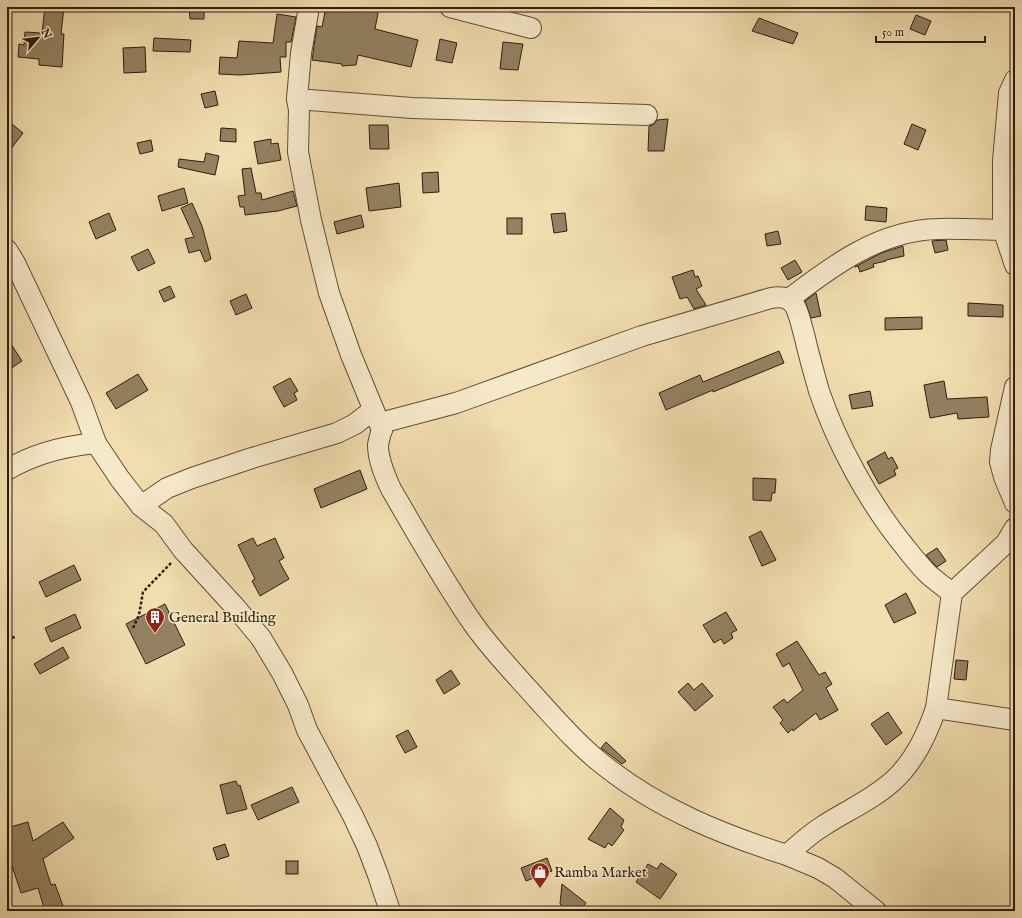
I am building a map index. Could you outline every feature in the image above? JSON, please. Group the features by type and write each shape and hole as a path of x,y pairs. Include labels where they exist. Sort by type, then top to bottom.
{"street":[{"path":"309,7 300,53 297,99 299,110 298,152 311,220 329,292 351,355 382,430"},
{"path":"450,7 531,28"},
{"path":"1015,80 1009,93 1003,161 1003,222 1015,265"},
{"path":"297,99 412,108 647,115"},
{"path":"788,299 842,260 892,237 916,231 937,229 1004,230"},
{"path":"7,250 81,402 96,442 120,479 141,506 164,524 183,550 262,638 282,673 298,705 311,737 353,816 378,874 390,911"},
{"path":"876,911 835,878 818,868 787,855 707,827 668,807 605,767 570,734 496,653 475,626 441,575 384,476 378,446 384,423 484,394 507,384 642,336 780,296 788,299 795,306 812,370 829,416 871,499 910,554 928,574 952,593"},
{"path":"1015,387 1001,450 1000,462 1004,477 1015,502"},
{"path":"141,506 167,488 192,478 337,433 355,424 373,410"},
{"path":"7,470 37,456 78,445 96,442"},
{"path":"787,855 801,842 822,827 862,803 893,781 912,757 930,726 936,708 952,593 1006,543 1015,528"},
{"path":"936,708 1015,720"}],"path":[{"path":"133,628 139,615 143,592 183,550"},
{"path":"7,639 15,637"}],"building":[{"path":"45,7 64,7 61,34 64,34 62,67 39,65 39,59 18,57 19,44 24,45 25,32 42,33"},
{"path":"189,7 204,7 204,19 190,19"},
{"path":"326,7 379,8 375,29 418,40 411,67 358,55 356,65 342,66 342,64 312,60 317,26 322,27"},
{"path":"277,14 296,17 291,42 286,42 286,57 280,57 281,72 240,75 219,74 220,57 237,58 239,41 273,43"},
{"path":"916,15 931,21 925,35 910,29"},
{"path":"759,18 798,33 793,44 752,31"},
{"path":"154,38 191,40 190,52 153,51"},
{"path":"440,39 457,43 452,63 436,60"},
{"path":"503,42 523,44 518,70 500,69"},
{"path":"145,47 146,72 124,73 123,48"},
{"path":"215,91 218,105 205,108 201,94"},
{"path":"668,119 664,151 648,151 649,126 653,125 657,120"},
{"path":"7,120 23,133 7,154"},
{"path":"912,124 926,130 918,150 904,144"},
{"path":"369,125 388,125 389,149 370,149"},
{"path":"221,128 236,129 236,142 220,141"},
{"path":"271,139 271,144 278,143 281,160 258,164 254,142"},
{"path":"151,140 153,151 140,154 137,143"},
{"path":"206,153 219,156 215,175 178,167 179,159 204,162"},
{"path":"251,168 256,193 261,193 262,200 293,191 297,206 278,211 245,215 244,207 240,207 238,196 245,195 242,169"},
{"path":"438,172 439,192 423,193 422,173"},
{"path":"399,183 401,207 369,211 366,188"},
{"path":"184,188 188,203 162,211 158,196"},
{"path":"192,203 202,226 211,259 205,262 200,250 189,253 185,239 194,237 181,208"},
{"path":"866,206 887,208 886,222 865,220"},
{"path":"109,213 116,230 96,239 89,222"},
{"path":"565,213 567,231 554,233 551,214"},
{"path":"361,215 364,227 337,234 334,222"},
{"path":"507,218 522,218 522,234 507,234"},
{"path":"778,231 781,244 767,246 765,234"},
{"path":"946,240 948,250 935,253 932,241"},
{"path":"903,246 904,256 873,264 874,267 860,272 858,266 855,267 881,253"},
{"path":"148,249 155,263 138,271 131,257"},
{"path":"795,260 802,272 788,280 781,268"},
{"path":"693,270 695,277 698,276 702,286 696,289 706,305 694,309 687,297 680,299 672,277"},
{"path":"170,286 175,297 164,302 159,291"},
{"path":"816,293 821,316 811,318 805,301"},
{"path":"246,294 252,308 236,315 230,301"},
{"path":"968,303 1003,305 1003,317 968,316"},
{"path":"922,317 922,329 885,330 885,318"},
{"path":"7,338 22,361 7,371"},
{"path":"779,351 784,363 666,410 659,393 700,375 703,382"},
{"path":"138,374 148,390 116,409 106,393"},
{"path":"290,378 298,391 294,393 297,400 284,407 273,387"},
{"path":"944,381 947,399 987,397 989,417 958,419 957,413 930,418 924,385"},
{"path":"870,391 873,406 852,409 849,395"},
{"path":"885,452 888,459 892,457 898,468 894,470 896,475 879,484 867,462"},
{"path":"360,470 367,489 321,508 314,489"},
{"path":"753,478 776,479 775,493 772,493 771,501 753,500"},
{"path":"761,531 776,560 762,566 749,537"},
{"path":"253,538 257,546 275,538 284,558 279,561 289,579 260,596 252,581 255,579 238,545"},
{"path":"937,548 946,561 937,567 926,555"},
{"path":"74,565 81,580 46,597 39,582"},
{"path":"906,593 916,613 894,623 885,605"},
{"name":"General Building","path":"165,604 185,645 146,664 126,624"},
{"path":"726,612 737,630 731,633 733,638 724,644 721,639 714,643 703,625"},
{"path":"75,614 81,628 51,642 45,628"},
{"path":"797,641 819,675 825,672 832,684 826,688 838,710 820,720 816,713 793,731 792,729 788,733 780,723 783,720 773,707 784,699 787,703 803,690 789,663 783,667 776,654"},
{"path":"63,647 69,658 40,674 34,664"},
{"path":"956,660 968,661 966,680 954,679"},
{"path":"451,670 460,684 444,694 436,680"},
{"path":"688,683 694,690 702,683 713,696 695,711 678,692"},
{"path":"888,712 902,733 886,745 871,724"},
{"path":"408,730 417,747 405,753 396,736"},
{"path":"606,742 626,761 622,764 601,748"},
{"path":"236,781 238,786 240,785 247,809 227,814 220,785"},
{"path":"292,787 299,802 258,820 251,805"},
{"path":"610,808 624,820 621,827 624,830 612,846 608,843 605,848 588,839"},
{"path":"28,822 33,841 63,822 74,838 43,859 51,885 55,884 63,906 45,911 38,888 21,893 12,866 7,868 7,828"},
{"path":"225,844 229,856 217,860 213,848"},
{"path":"547,858 552,871 526,881 521,868"},
{"path":"286,861 298,861 298,874 286,874"},
{"path":"661,863 677,874 660,899 636,882 648,864 657,869"},
{"path":"562,884 586,903 580,911 568,911 560,904"}],"place":[{"name":"General Building","path":"155,634"},
{"name":"Ramba Market","path":"540,889"}]}
